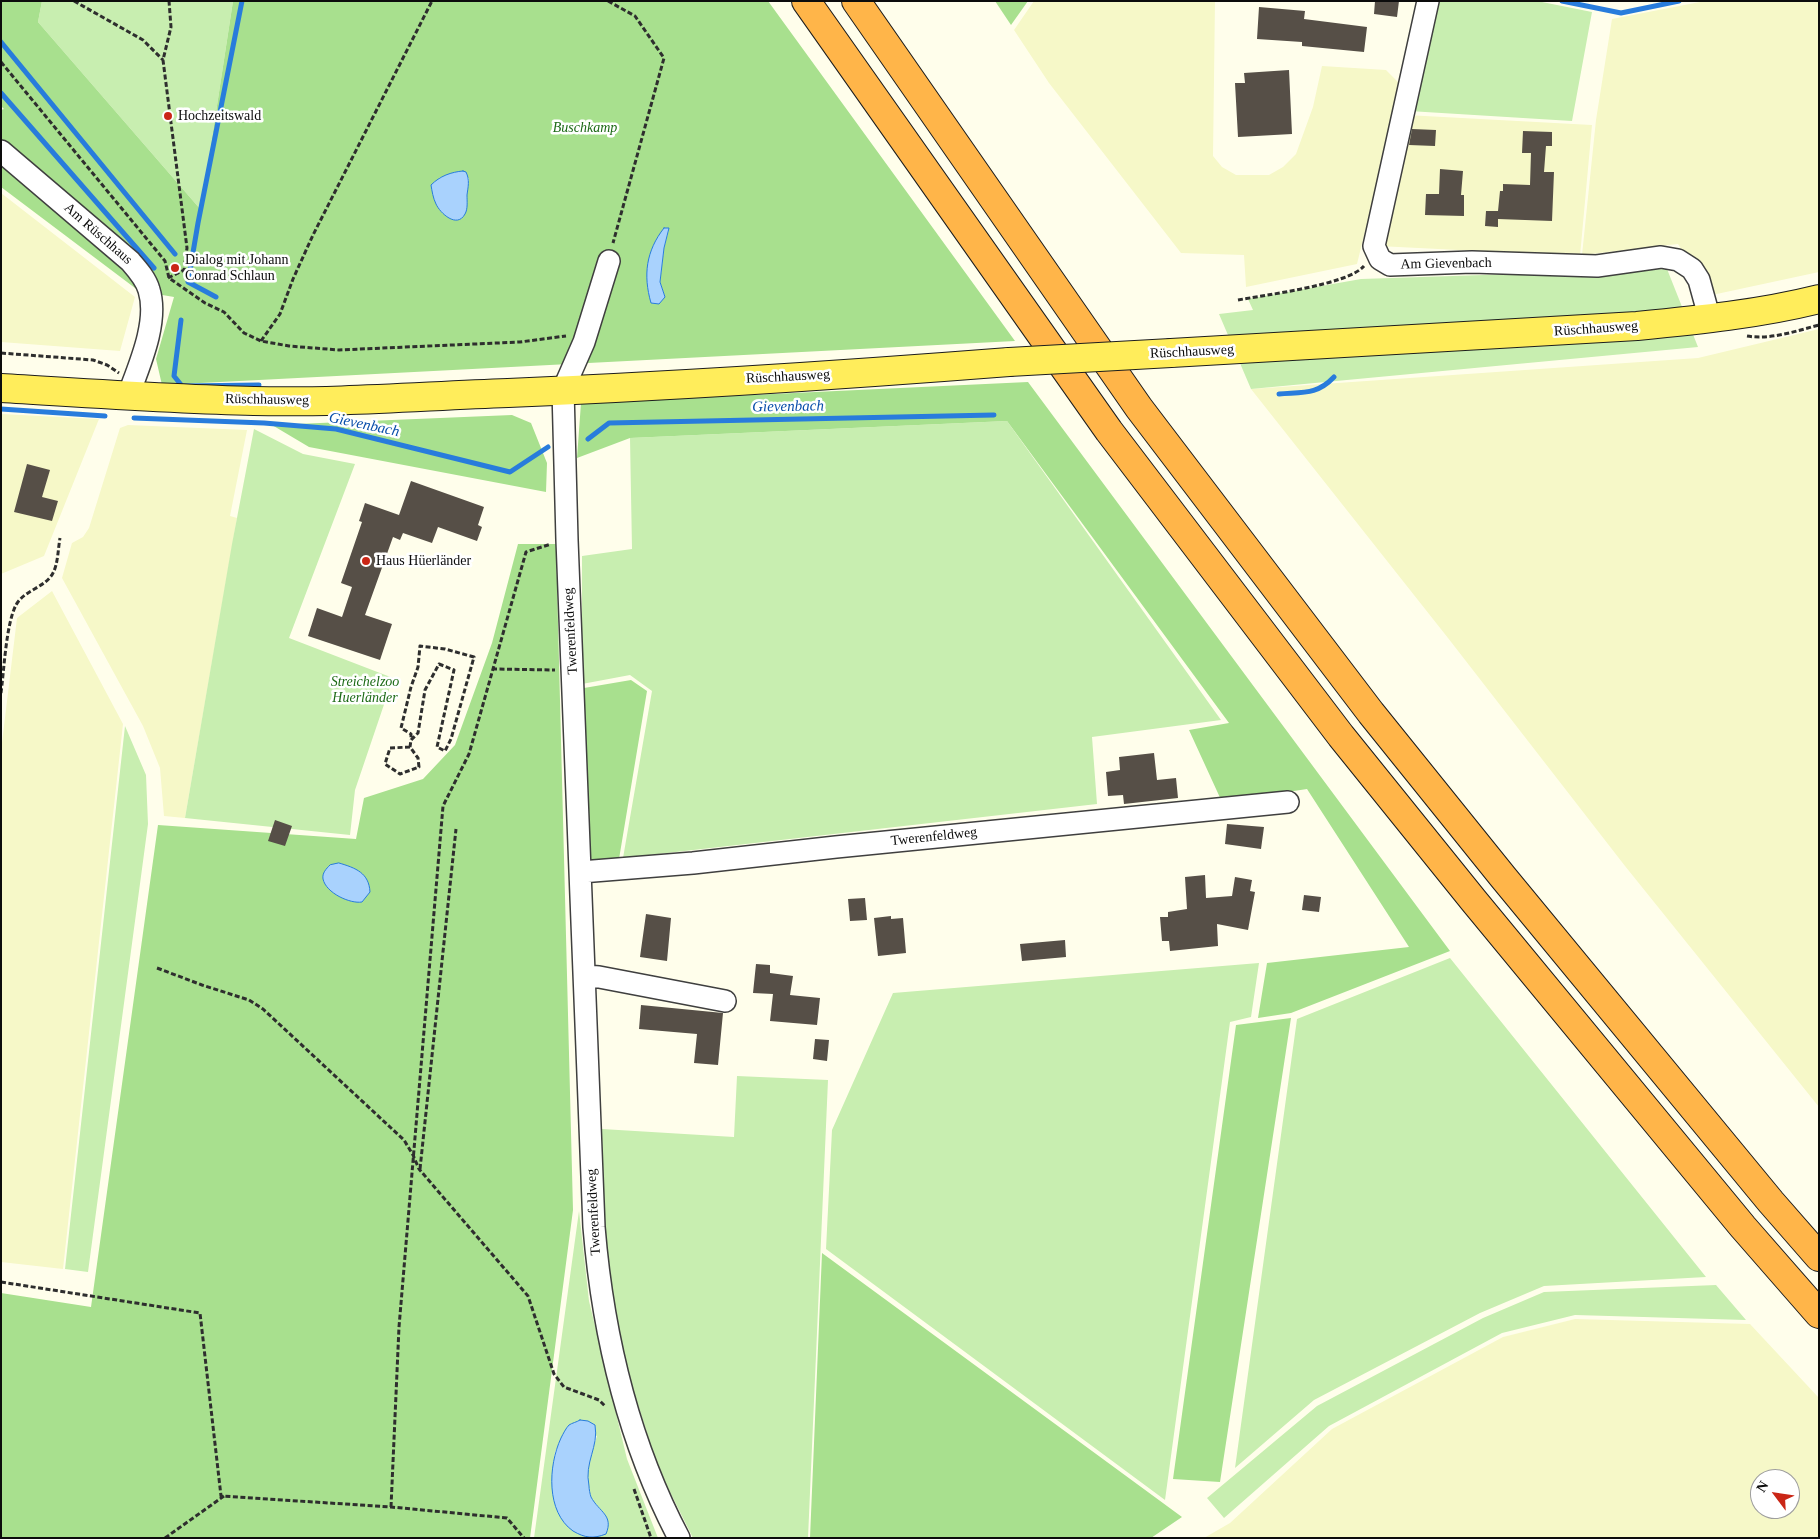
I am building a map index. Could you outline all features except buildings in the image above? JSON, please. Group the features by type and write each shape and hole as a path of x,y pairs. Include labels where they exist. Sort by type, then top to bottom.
{"highway":[{"path":"806,1 1109,431 1341,736 1731,1212 1819,1314"},
{"path":"856,1 1139,408 1360,698 1502,877 1771,1202 1819,1257"}],"main road":[{"name":"Rüschhausweg","path":"1,388 128,396 256,401 336,400 564,390 1637,326 1708,320 1785,307 1819,299"}],"street":[{"path":"1374,246 1428,1"},
{"name":"Am Rüschhaus","path":"1,152 130,260 142,275 149,290 152,305 151,322 146,344 128,396"},
{"name":"Am Gievenbach","path":"1374,246 1380,259 1390,265 1472,262 1597,266 1661,258 1678,260 1692,269 1699,280 1708,320"},
{"path":"564,390 584,342 609,261"},
{"name":"Twerenfeldweg","path":"564,390 567,540 586,976 594,1227 601,1296 610,1349 624,1403 641,1455 679,1538"},
{"name":"Twerenfeldweg","path":"580,872 1288,802"},
{"path":"586,976 725,1002"}],"path":[{"path":"74,1 143,40 163,60"},
{"path":"169,1 171,27 163,60 187,248 184,270 169,278"},
{"path":"261,342 280,314 293,279 313,236 432,1"},
{"path":"608,1 635,16 664,58 609,261"},
{"path":"1,62 165,261 169,278 205,303 224,312 244,333 261,342 339,350 520,342 568,336 584,342"},
{"path":"1238,300 1346,278 1361,270 1370,259 1374,246"},
{"path":"1,353 93,360 107,365 118,372 128,396"},
{"path":"1,693 11,617 16,604 23,596 48,580 54,572 60,538"},
{"path":"392,1507 399,1328 443,806 469,754 526,552 541,546 567,540"},
{"path":"410,747 412,740 418,733 425,690 439,664 454,670 437,747 445,751 451,739 474,657 445,649 420,646 418,667 401,728 411,734 412,740"},
{"path":"492,669 547,670"},
{"path":"410,747 418,758 419,767 400,774 385,764 390,748 410,747"},
{"path":"420,1169 456,829"},
{"path":"157,968 249,1000 263,1009 404,1140 420,1169 528,1296 554,1374 564,1387 599,1400 606,1406 609,1414"},
{"path":"1,1282 200,1313 221,1496 392,1507 507,1518 524,1538"},
{"path":"632,1484 651,1538"},
{"path":"165,1538 224,1496"}],"green space":[{"name":"Buschkamp","path":"1,1 42,1 38,22 201,210 233,1 768,1 1015,341 162,385 156,359 174,297 139,291 1,187 1,110 4,109 1,106","holes":["445,176 469,178 462,218 456,220 449,218 439,178","669,229 664,248 660,282 665,297 648,293"]},
{"name":"Hochzeitswald","path":"42,1 233,1 201,210 38,22"},
{"path":"995,1 1028,1 1011,25"},
{"path":"1034,1 1215,1 1213,156 1222,167 1236,175 1269,175 1283,167 1296,154 1313,107 1322,66 1386,70 1401,85 1357,264 1246,287 1244,255 1181,253 1049,83 1014,30"},
{"path":"1433,1 1537,1 1592,12 1572,121 1409,111"},
{"path":"1705,1 1819,1 1819,272 1712,295 1678,244 1582,255 1596,120 1612,19"},
{"path":"1406,115 1592,125 1580,256 1378,246"},
{"path":"1,193 135,297 120,351 1,342"},
{"path":"1667,269 1698,347 1251,389 1219,314 1253,310 1248,299 1361,279"},
{"path":"1819,329 1819,1107 1625,866 1251,389 1698,358"},
{"path":"1028,382 1450,951 1291,1013 1258,1018 1267,963 1409,947 1307,789 1222,802 1189,730 1229,723 1007,421 630,438 577,458 581,403"},
{"path":"1,414 99,419 44,556 1,574"},
{"path":"512,415 531,423 547,463 546,492 309,447 272,425"},
{"path":"1007,421 1221,720 1092,737 1097,804 623,858 652,691 630,675 582,684 582,556 632,549 630,438"},
{"path":"128,425 247,430 230,516 237,518 185,818 164,816 160,768 143,726 62,578 72,543 83,537 89,528 120,428"},
{"name":"Streichelzoo Huerländer","path":"254,429 303,454 355,464 289,638 393,678 355,790 350,835 185,818 232,544"},
{"path":"518,544 556,544 573,1210 530,1538 1,1538 1,1293 91,1307 158,825 356,839 364,798 423,779 455,745 492,643"},
{"path":"52,591 123,724 63,1269 1,1262 1,751 17,618"},
{"path":"631,680 647,691 619,859 583,863 584,688"},
{"path":"125,726 146,775 148,824 88,1272 65,1269"},
{"path":"1450,958 1706,1277 1544,1286 1480,1313 1314,1400 1235,1468 1297,1019"},
{"path":"1259,963 1251,1017 1230,1022 1165,1500 826,1249 832,1130 893,993"},
{"path":"1291,1018 1220,1482 1173,1479 1236,1025"},
{"path":"737,1076 828,1080 808,1538 693,1538 658,1468 622,1354 606,1290 602,1129 734,1137"},
{"path":"579,1211 589,1301 627,1459 658,1538 534,1538","holes":["568,1426 597,1436 588,1466 587,1482 591,1497 606,1515 552,1476 555,1452"]},
{"path":"822,1253 1182,1517 1151,1538 810,1538"},
{"path":"1716,1285 1746,1320 1575,1315 1502,1333 1329,1426 1224,1518 1207,1498 1317,1406 1483,1318 1544,1292"},
{"path":"1575,1319 1750,1324 1819,1398 1819,1538 1204,1538 1230,1523 1332,1429 1503,1337"}],"water":[{"path":"466,172 468,181 467,210 462,218 453,220 438,208 431,185 446,175"},
{"path":"664,228 669,228 664,248 660,282 665,297 659,304 651,303 647,273 653,245"},
{"path":"339,863 356,869 367,880 370,892 362,902 345,899 333,893 325,884 323,877 325,871 330,865"},
{"path":"580,1420 588,1421 595,1425 595,1440 588,1469 589,1489 591,1497 608,1522 606,1534 597,1537 581,1535 564,1523 554,1501 552,1488 554,1462 561,1438 569,1425"}],"waterway":[{"path":"216,297 188,282 242,1"},
{"name":"Gievenbach","path":"1562,1 1621,13 1679,1"},
{"path":"1,42 175,254"},
{"path":"1,93 154,268"},
{"path":"181,320 174,376 182,386 259,385"},
{"name":"Gievenbach","path":"1279,394 1309,392 1322,387 1334,377"},
{"name":"Gievenbach","path":"1,409 105,416"},
{"name":"Gievenbach","path":"588,439 609,423 994,415"},
{"name":"Gievenbach","path":"134,418 264,423 336,429 510,472 548,447"}],"place":[{"name":"Hochzeitswald","path":"168,116"},
{"name":"Dialog mit Johann Conrad Schlaun","path":"175,268"},
{"name":"Haus Hüerländer","path":"366,561"}]}
